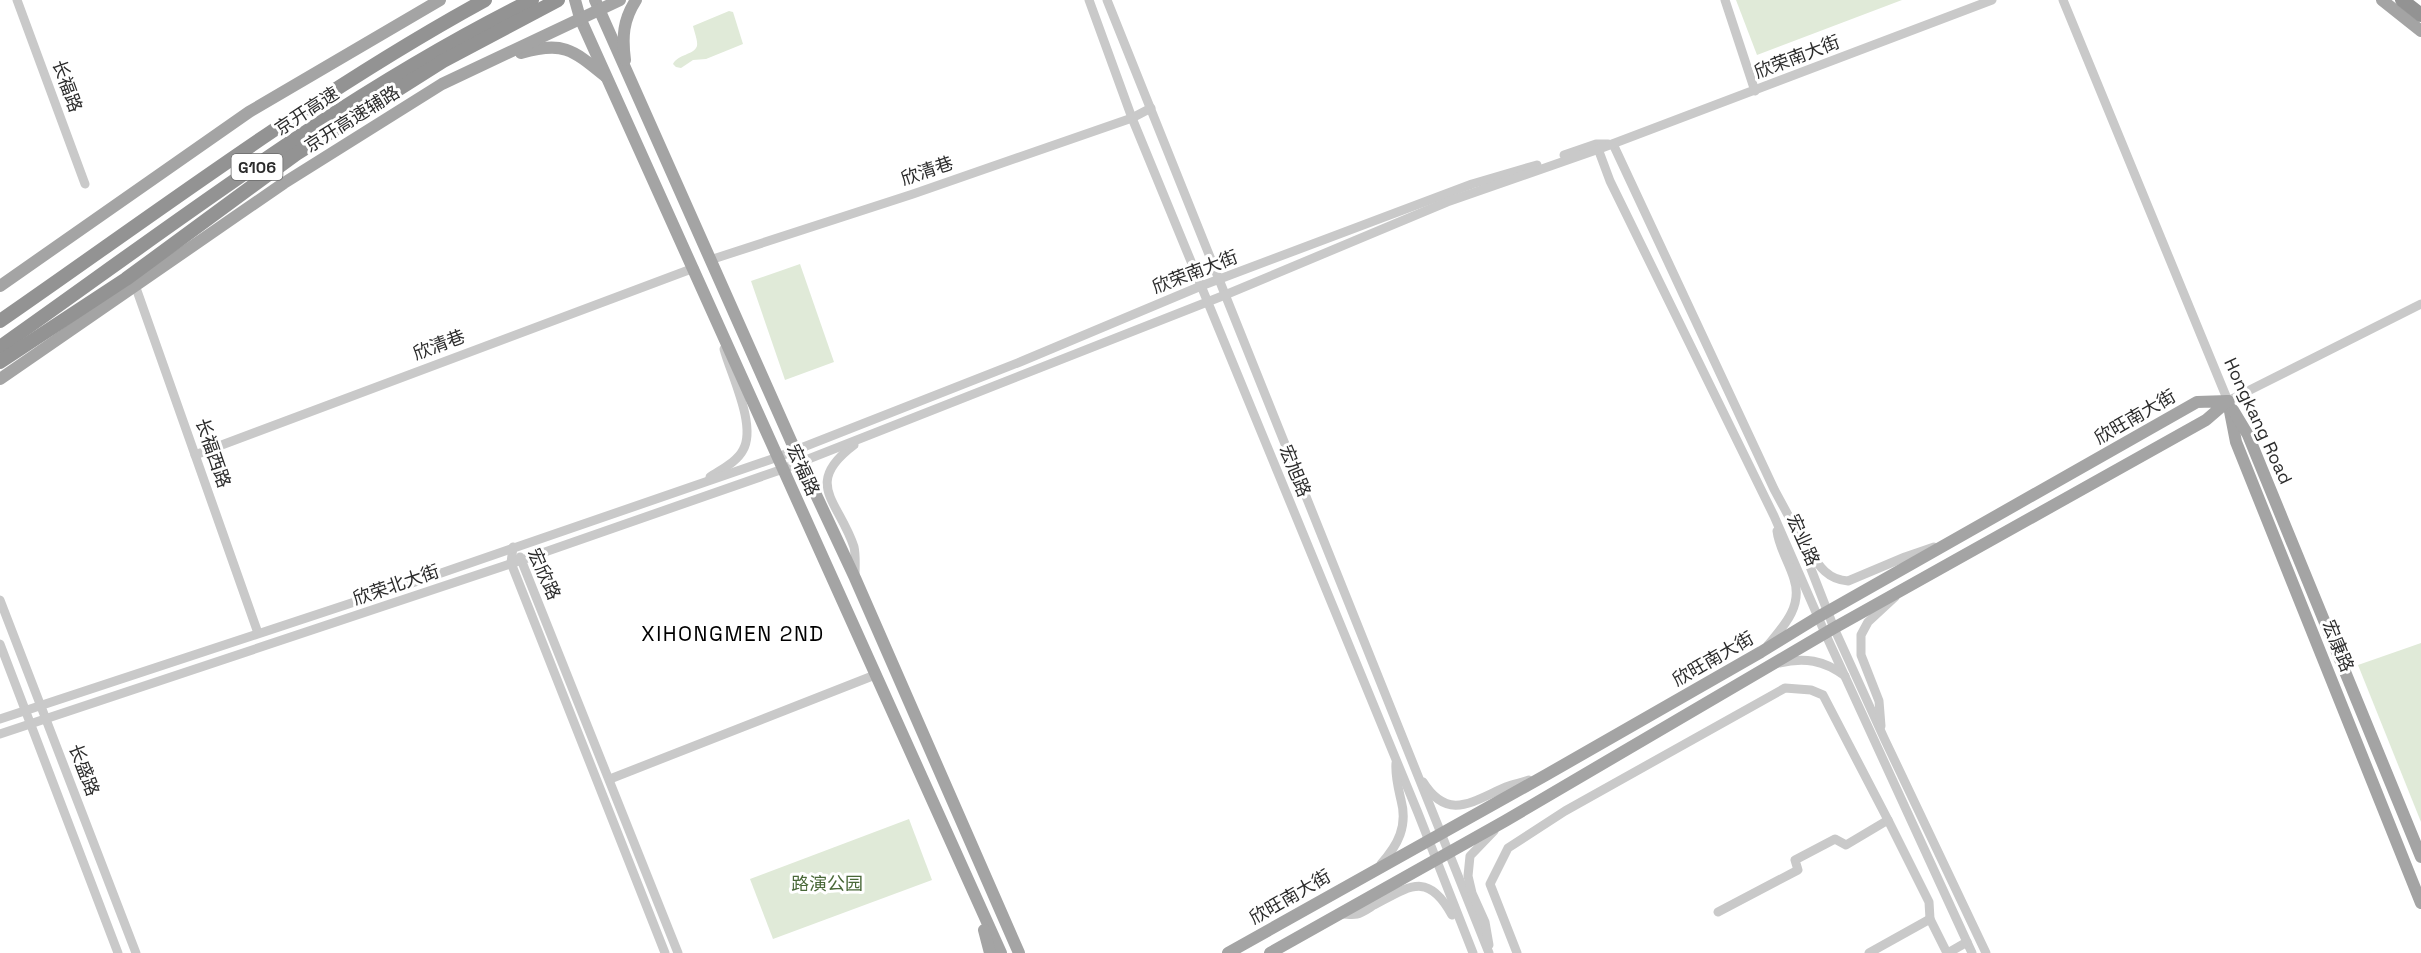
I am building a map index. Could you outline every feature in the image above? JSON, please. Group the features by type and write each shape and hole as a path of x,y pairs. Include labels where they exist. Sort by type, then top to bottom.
{"highway":[{"name":"京开高速","path":"0,321 297,114 417,37 485,0"},
{"path":"0,362 126,279 296,154 529,6 558,0"},
{"path":"2402,0 2421,15"},
{"name":"京开高速","path":"0,347 308,130 427,56 529,6"}],"main road":[{"path":"0,286 249,112 440,0"},
{"name":"宏福路","path":"575,0 580,18 1000,953"},
{"name":"京开高速辅路","path":"0,379 284,183 442,84 580,18 597,5 620,0"},
{"path":"626,70 622,43 623,28 636,0"},
{"path":"2382,0 2421,31"},
{"name":"宏福路","path":"597,5 798,456 855,578 1019,953"},
{"path":"487,63 536,49 560,47 586,60 608,78"},
{"name":"欣旺南大街","path":"1228,953 1546,775 1823,614 2197,402 2228,401"},
{"name":"欣旺南大街","path":"1270,953 1505,821 1829,630 2206,420 2228,401"},
{"name":"Hongkang Road","path":"2228,401 2248,435 2421,857"},
{"name":"宏康路","path":"2228,401 2236,442 2421,903"},
{"path":"977,900 990,953"}],"street":[{"name":"长福路","path":"17,0 85,183"},
{"name":"宏旭路","path":"1089,0 1132,118 1207,301 1397,760 1434,836"},
{"name":"宏旭路","path":"1107,0 1152,108 1409,759 1442,856 1489,953"},
{"path":"1725,0 1755,91"},
{"name":"欣荣南大街","path":"798,456 1201,286 1472,184 1613,144 1992,0"},
{"name":"Hongkang Road","path":"2063,0 2228,401"},
{"name":"欣清巷","path":"710,260 913,194 1132,118 1152,108"},
{"name":"宏业路","path":"1613,144 1774,489 1796,528 1846,677 1880,738 1972,953"},
{"name":"欣荣南大街","path":"798,456 863,438 1225,295 1448,202 1597,147"},
{"name":"宏业路","path":"1597,147 1610,181 1823,614"},
{"name":"欣清巷","path":"195,454 694,268"},
{"name":"长福西路","path":"135,285 258,633"},
{"path":"2228,401 2421,304"},
{"path":"702,483 744,450 747,432 745,412 729,369 718,324"},
{"path":"855,578 855,549 827,487 827,480 828,471 836,458 863,438"},
{"name":"欣荣北大街","path":"0,719 418,581 777,457 798,456"},
{"name":"欣荣北大街","path":"0,734 511,564 783,469 798,456"},
{"path":"1761,652 1788,621 1795,606 1797,592 1795,580 1779,543 1774,516"},
{"path":"1796,528 1821,570 1838,581 1860,577 1905,556 1953,540"},
{"name":"宏欣路","path":"513,547 522,560 678,953"},
{"name":"宏欣路","path":"513,547 511,564 665,953"},
{"path":"1880,738 1879,700 1862,655 1861,635 1869,622 1903,589"},
{"name":"长盛路","path":"0,600 136,953"},
{"name":"宏业路","path":"1829,630 1986,953"},
{"name":"长盛路","path":"0,644 118,953"},
{"path":"1768,666 1791,660 1812,660 1830,665 1846,677"},
{"path":"610,779 875,675"},
{"path":"1518,953 1490,884 1508,848 1565,811 1785,688 1811,690 1823,695 1929,902 1930,919 1948,953 1967,942"},
{"path":"1409,759 1428,791 1443,803 1460,807 1507,787 1546,775"},
{"path":"1379,867 1395,849 1401,837 1403,819 1395,774 1397,760"},
{"path":"1718,912 1798,870 1795,860 1835,839 1846,845 1888,820"},
{"path":"1489,953 1485,922 1472,893 1468,876 1470,856 1505,821"},
{"name":"宏旭路","path":"1442,856 1471,949"},
{"path":"1341,914 1358,914 1403,890 1417,886 1428,887 1444,899 1471,949"},
{"path":"1869,953 1930,919"}],"green space":[{"path":"1736,0 1902,0 1757,55"},
{"path":"729,11 733,12 743,44 706,59 693,60 681,68 673,64 697,46 693,26"},
{"path":"800,264 834,362 785,380 751,281"},
{"path":"2421,643 2421,822 2358,665"},
{"name":"路演公园","path":"909,819 932,880 773,939 750,879"}],"district":[{"name":"XIHONGMEN 2ND","path":"733,634"}]}
